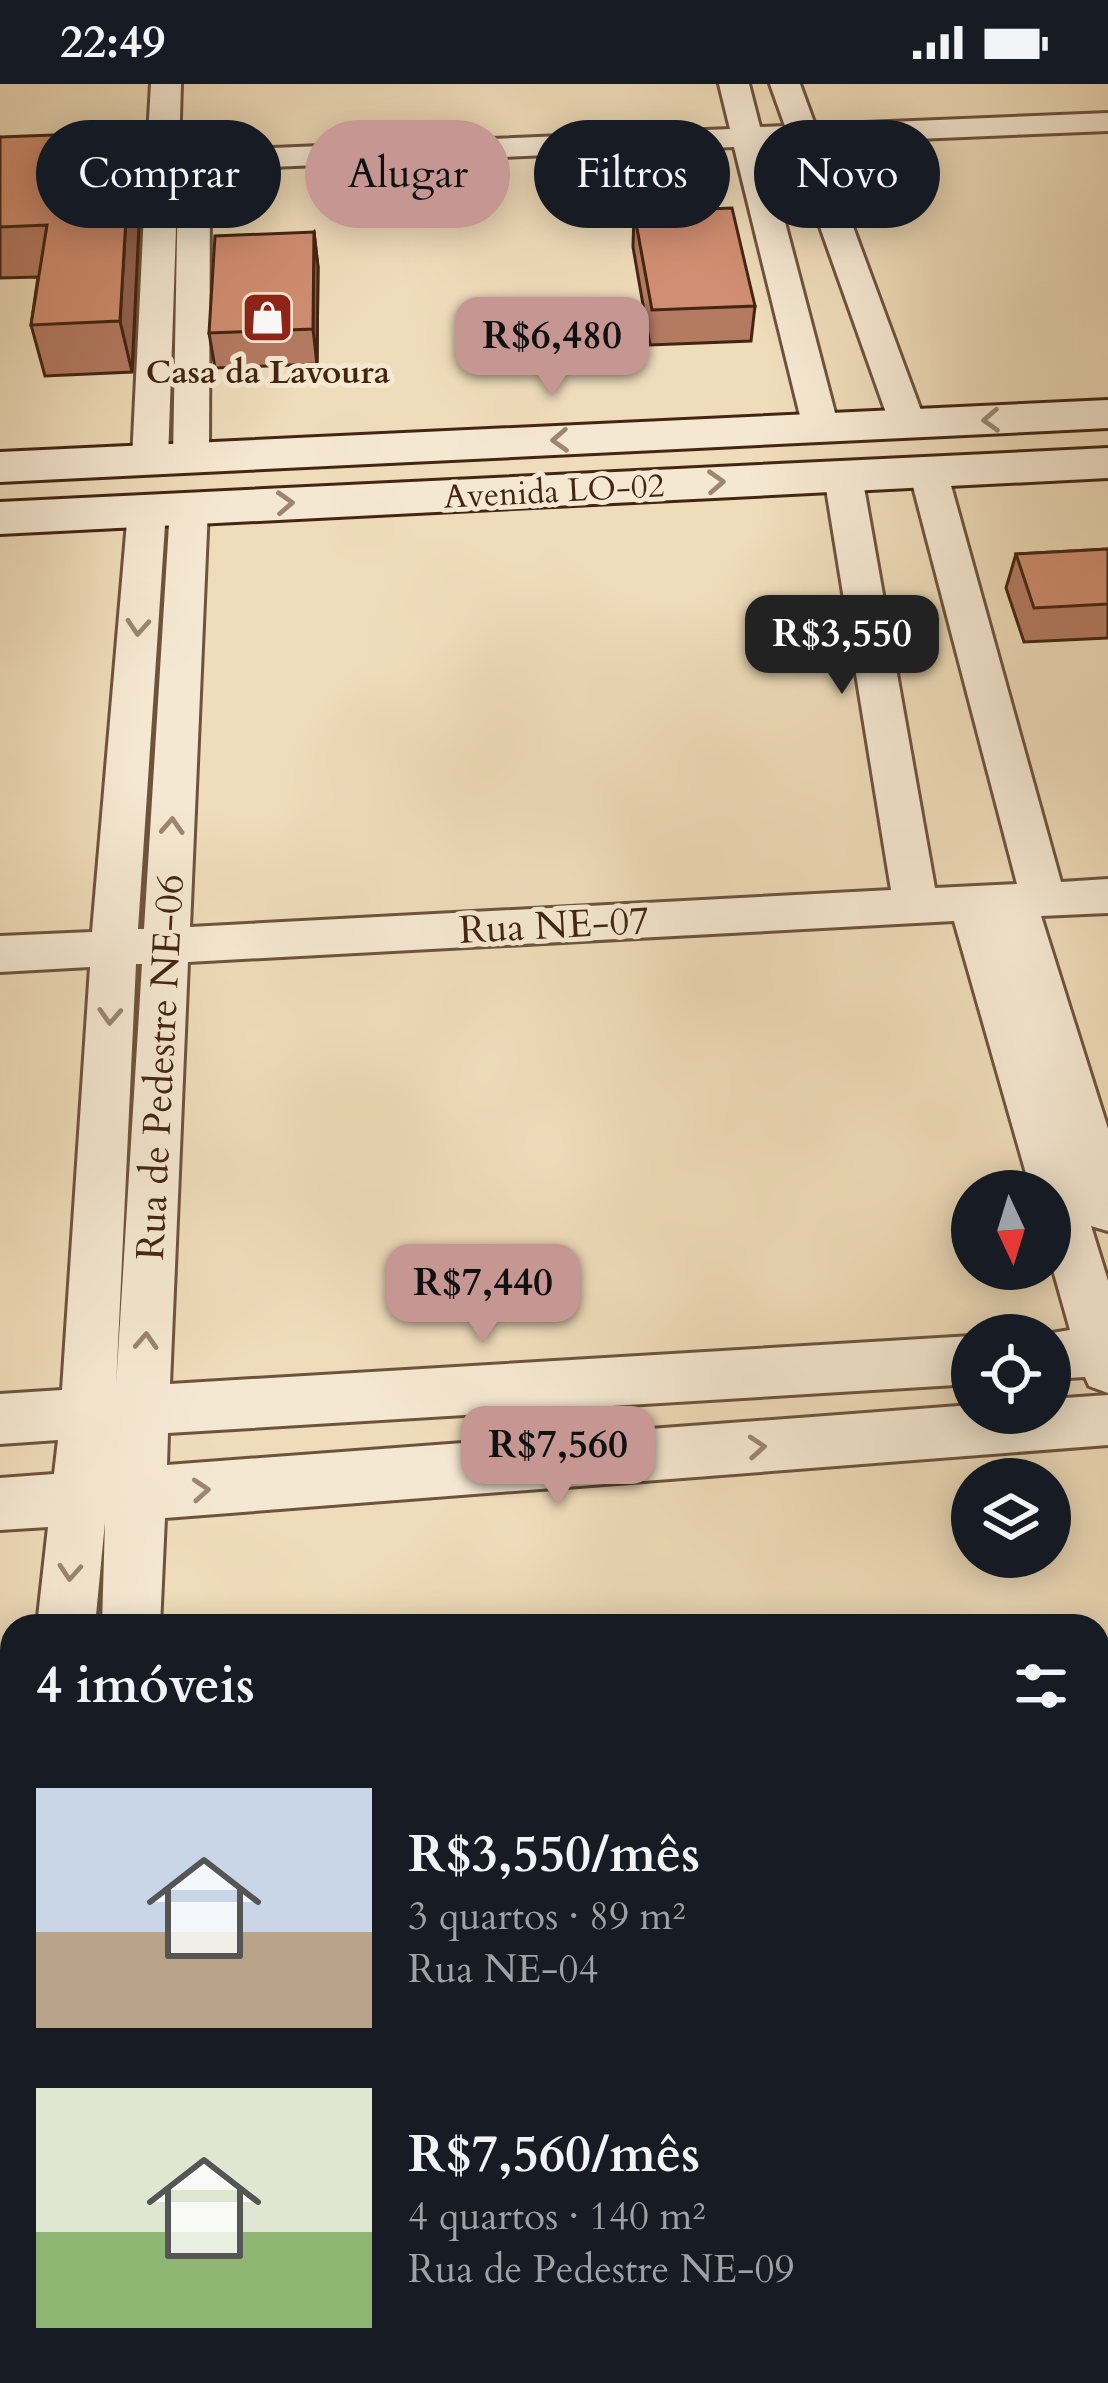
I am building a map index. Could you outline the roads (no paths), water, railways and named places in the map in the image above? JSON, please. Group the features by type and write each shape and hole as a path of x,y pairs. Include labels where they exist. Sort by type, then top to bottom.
{"street":[{"path":"166,84 171,120"},
{"path":"734,84 821,428"},
{"path":"785,84 798,120"},
{"path":"192,120 198,103"},
{"path":"940,129 1108,122"},
{"path":"281,157 754,137"},
{"path":"0,169 36,168"},
{"path":"170,459 175,228"},
{"path":"837,228 908,424"},
{"name":"Avenida LO-02","path":"0,467 1108,414"},
{"name":"Avenida LO-02","path":"0,518 1108,463"},
{"path":"928,472 1010,902 1106,1358 1071,1356"},
{"path":"843,476 916,906"},
{"name":"Rua de Pedestre NE-06","path":"132,1614 165,944 168,509"},
{"name":"Rua de Pedestre NE-06","path":"68,1614 88,1414 114,946 168,509"},
{"name":"Rua NE-07","path":"0,954 1108,896"},
{"path":"1010,902 1108,1210"},
{"path":"0,1420 951,1361"},
{"path":"0,1504 1108,1420"}],"place":[{"name":"Casa da Lavoura","path":"268,317"}]}
